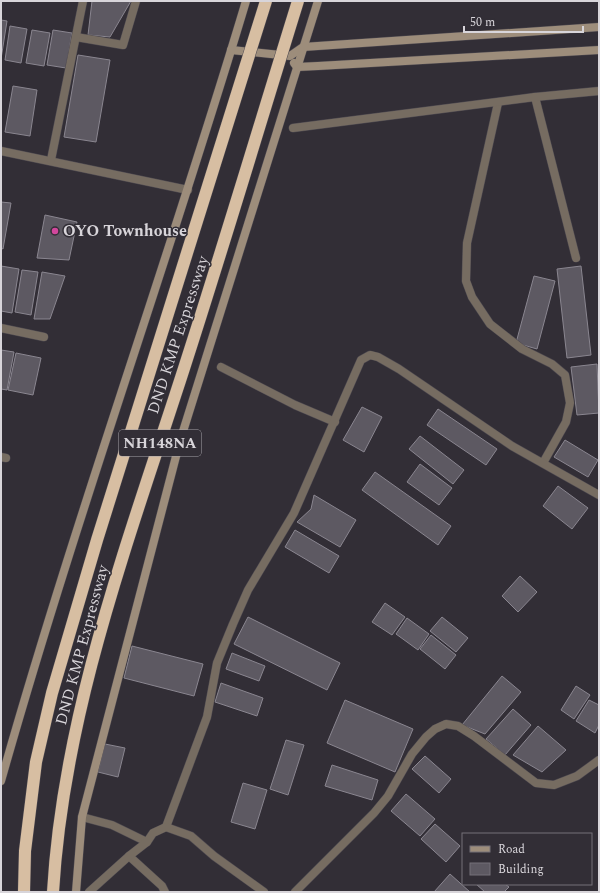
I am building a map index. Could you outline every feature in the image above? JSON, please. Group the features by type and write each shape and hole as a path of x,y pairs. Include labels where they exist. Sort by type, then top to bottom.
{"highway":[{"name":"DND KMP Expressway","path":"24,892 25,851 36,762 52,693 97,540 266,1"},
{"name":"DND KMP Expressway","path":"52,892 55,853 70,755 81,703 124,552 224,245 298,1"}],"street":[{"path":"51,160 83,1"},
{"path":"76,37 123,44 136,1"},
{"path":"1,781 31,676 188,190 246,1"},
{"path":"76,892 82,817 180,441 318,1"},
{"path":"232,50 290,56 303,47 599,27"},
{"path":"297,67 599,50"},
{"path":"290,56 297,67"},
{"path":"293,128 498,103 535,97 599,91"},
{"path":"535,97 576,258"},
{"path":"498,103 467,243 466,281 472,297 490,324 522,349 552,364 565,375 570,403 566,422 543,463"},
{"path":"1,151 51,160 188,190"},
{"path":"1,328 44,337"},
{"path":"166,827 207,717 217,663 233,624 248,590 294,512 335,422 361,360 367,356 373,355 399,369 512,446 599,495"},
{"path":"221,367 295,405 335,422"},
{"path":"295,892 374,813 388,796 417,748 435,729 446,724 458,726 469,733 536,783 554,785 577,776 599,760"},
{"path":"82,817 112,826 147,842"},
{"path":"89,892 147,842 153,833 166,827 191,836 214,856 264,892"},
{"path":"129,856 162,886 165,892"}],"building":[{"path":"92,1 131,1 110,37 88,35"},
{"path":"1,20 7,21 1,59"},
{"path":"10,26 27,29 21,63 5,60"},
{"path":"32,30 50,33 44,66 26,63"},
{"path":"53,30 72,33 66,68 47,65"},
{"path":"78,55 110,60 96,142 64,137"},
{"path":"13,86 37,90 30,136 5,132"},
{"path":"1,202 11,203 3,249 1,248"},
{"path":"45,215 77,222 69,260 37,258"},
{"path":"1,266 19,269 12,313 1,311"},
{"path":"581,266 591,355 567,358 557,269"},
{"path":"22,270 38,272 31,315 15,312"},
{"path":"42,272 65,276 50,319 34,319"},
{"path":"534,276 555,281 537,349 516,343"},
{"path":"1,350 14,352 7,390 1,389"},
{"path":"16,353 41,358 33,395 8,390"},
{"path":"597,364 599,413 577,415 571,367"},
{"path":"362,407 382,417 364,452 343,440"},
{"path":"438,409 497,449 486,465 427,425"},
{"path":"420,436 464,470 453,484 409,449"},
{"path":"565,440 598,460 588,477 554,457"},
{"path":"420,464 452,488 439,505 407,482"},
{"path":"375,472 451,526 438,545 362,490"},
{"path":"558,486 588,508 572,529 543,506"},
{"path":"314,495 356,520 340,547 297,522 311,509"},
{"path":"295,530 339,556 329,573 285,547"},
{"path":"520,576 537,592 518,612 502,596"},
{"path":"385,603 405,617 392,635 372,622"},
{"path":"248,617 340,663 327,690 234,644"},
{"path":"442,617 468,638 456,652 430,631"},
{"path":"407,618 429,634 418,650 396,634"},
{"path":"431,635 456,655 445,669 420,649"},
{"path":"132,646 203,664 194,696 124,678"},
{"path":"232,653 265,666 259,681 226,669"},
{"path":"502,676 521,692 485,734 462,725"},
{"path":"221,683 263,698 257,716 215,702"},
{"path":"576,686 590,695 574,719 561,710"},
{"path":"345,700 413,729 395,772 327,743"},
{"path":"589,700 599,705 599,725 595,733 576,721"},
{"path":"513,709 531,725 505,755 486,739"},
{"path":"538,726 566,750 542,772 513,755"},
{"path":"286,740 304,745 288,795 270,789"},
{"path":"105,744 125,748 118,777 98,772"},
{"path":"425,756 451,779 439,793 412,769"},
{"path":"332,765 378,780 372,800 325,786"},
{"path":"243,783 267,790 255,829 231,822"},
{"path":"406,794 435,819 420,836 391,811"},
{"path":"435,824 460,846 446,862 421,839"},
{"path":"450,874 470,892 434,892"},
{"path":"477,885 506,885 509,887 504,892 485,892"}],"place":[{"name":"OYO Townhouse","path":"55,231"}]}
